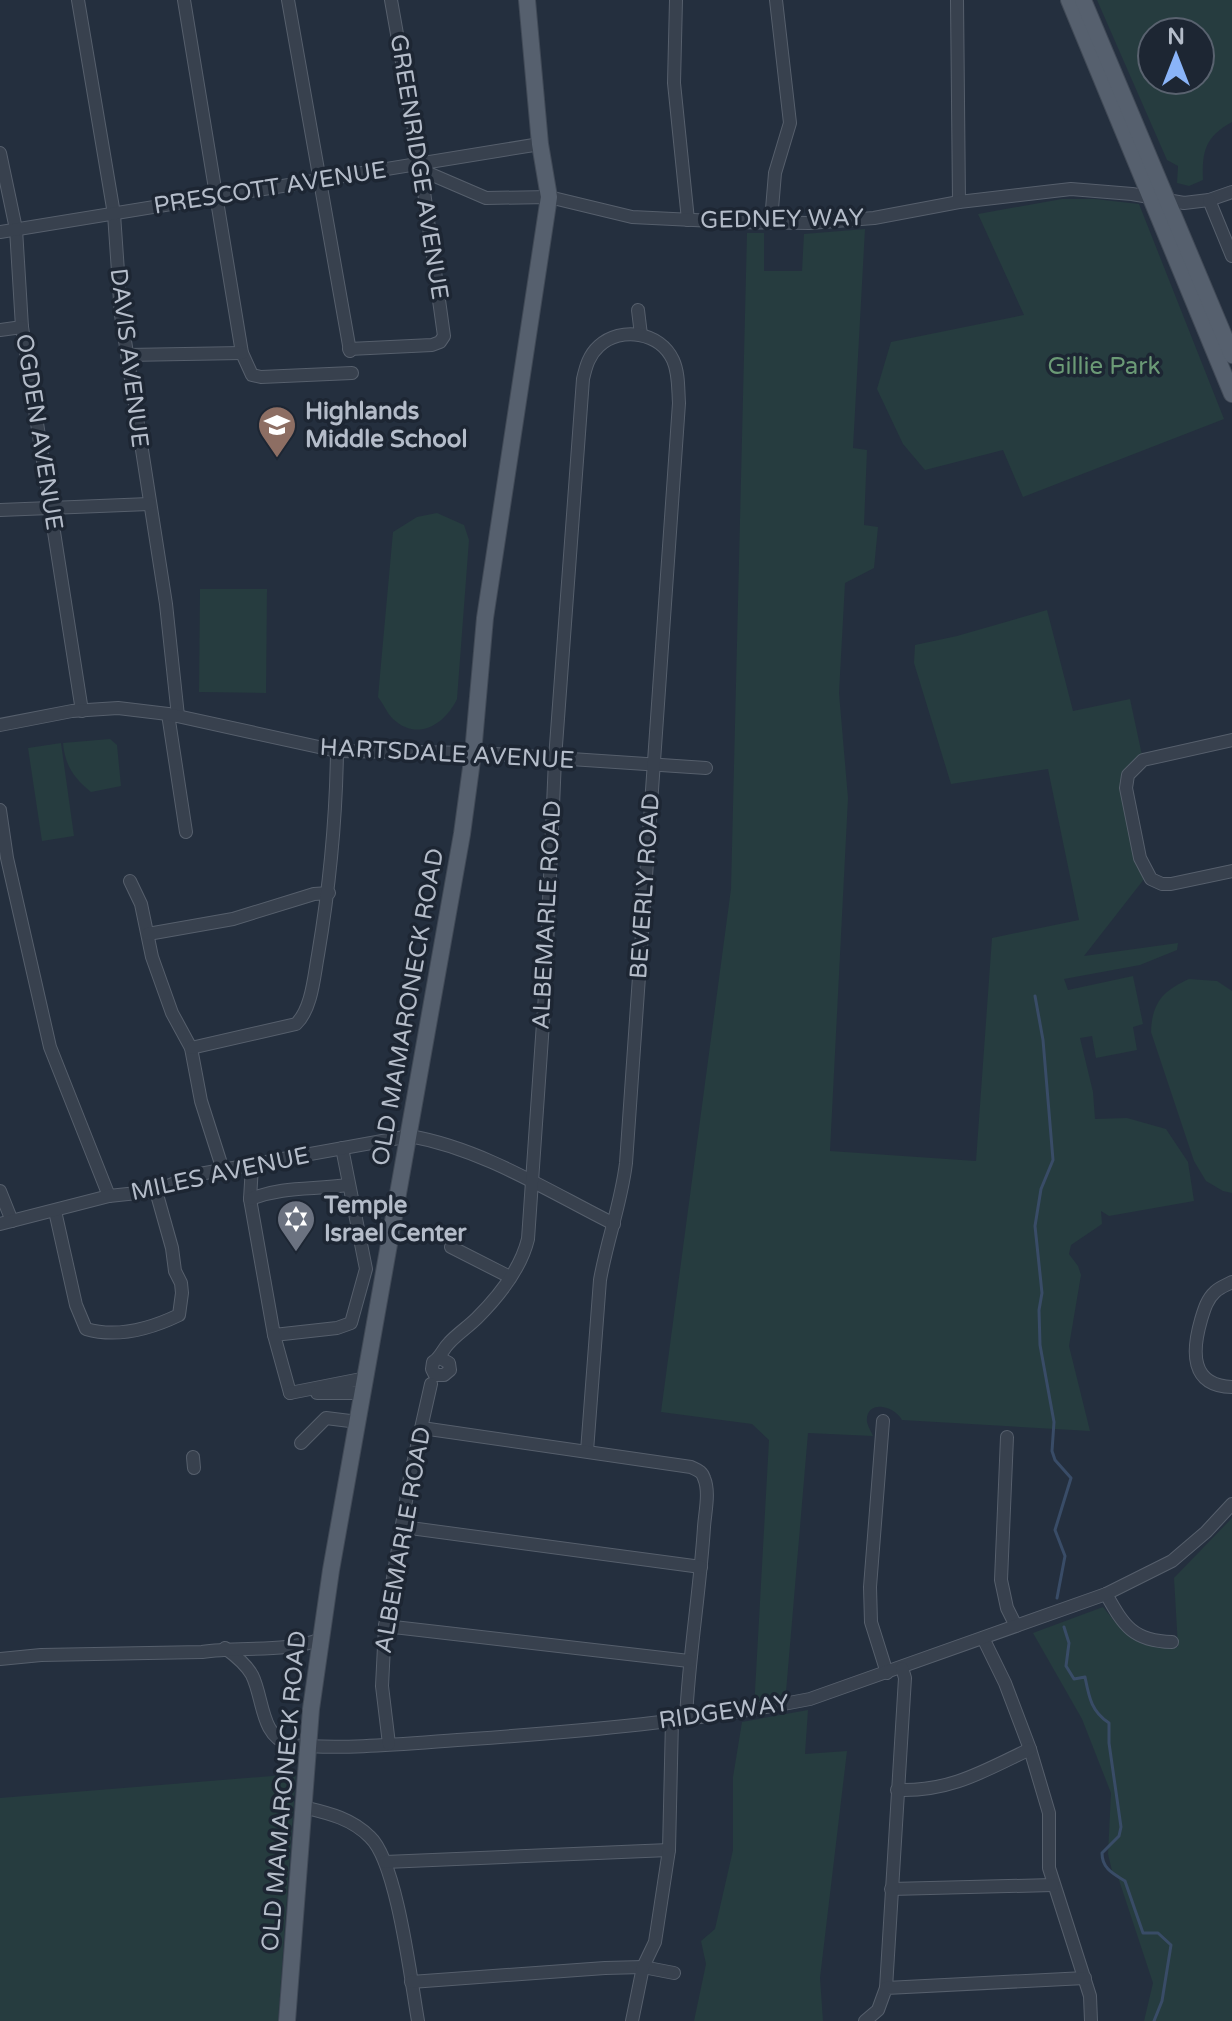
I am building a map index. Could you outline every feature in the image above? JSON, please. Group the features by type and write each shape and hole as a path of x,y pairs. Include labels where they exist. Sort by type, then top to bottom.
{"main road":[{"name":"OLD MAMARONECK ROAD","path":"287,2021 308,1746 333,1554 462,834 485,618 549,197 540,144 527,0"},
{"path":"1069,0 1232,394"},
{"path":"1083,0 1232,355"}],"street":[{"name":"DAVIS AVENUE","path":"78,0 114,214 121,315 166,604 173,715 186,832"},
{"path":"184,0 242,353 252,375 261,377 352,373"},
{"path":"288,0 320,179"},
{"name":"GREENRIDGE AVENUE","path":"320,179 350,350 440,342 444,334 420,167 391,0"},
{"path":"676,0 674,83 688,220"},
{"path":"771,221 775,173 790,123 776,0"},
{"path":"957,0 959,202"},
{"name":"PRESCOTT AVENUE","path":"0,232 320,179 420,167 540,144"},
{"name":"OGDEN AVENUE","path":"0,153 16,229 22,327 82,711"},
{"name":"GEDNEY WAY","path":"420,167 486,198 549,197 632,217 688,220 809,223 874,218 959,202 1071,189 1148,196 1184,203 1209,200 1232,192"},
{"path":"1209,200 1232,256"},
{"path":"638,310 641,335"},
{"path":"0,330 22,327"},
{"name":"ALBEMARLE ROAD","path":"440,1358 449,1342 478,1318 510,1277 524,1255 528,1239 545,994 555,759 583,379 588,361 607,340 622,334 641,335"},
{"name":"BEVERLY ROAD","path":"587,1451 600,1280 621,1202 626,1163 679,403 674,361 665,348 641,335"},
{"path":"127,355 242,353"},
{"path":"0,510 149,504"},
{"name":"HARTSDALE AVENUE","path":"0,725 118,708 173,715 337,751 473,753 706,768"},
{"path":"1232,740 1143,760 1128,775 1126,788 1140,858 1151,879 1171,884 1232,871"},
{"path":"191,1048 296,1024 303,1018 316,970 329,893 335,845 337,751"},
{"path":"0,810 7,858 50,1047 109,1196"},
{"path":"130,881 141,904 152,957 172,1013 191,1048 201,1101 223,1170"},
{"path":"148,934 233,919 314,894 329,893"},
{"name":"MILES AVENUE","path":"6,1223 109,1196 156,1191 194,1175 410,1136 441,1142 512,1171 614,1224"},
{"path":"274,1335 337,1328 351,1323 366,1269 342,1148"},
{"path":"252,1166 250,1199 274,1335 290,1393 365,1386"},
{"path":"250,1199 290,1187 313,1190 348,1185"},
{"path":"0,1191 6,1223"},
{"path":"55,1211 76,1305 86,1329 103,1334 137,1330 179,1315 182,1293 156,1191"},
{"path":"451,1247 510,1277"},
{"path":"1232,1282 1216,1291 1206,1304 1195,1341 1197,1366 1203,1376 1210,1383 1232,1387"},
{"name":"ALBEMARLE ROAD","path":"389,1744 382,1686 385,1626 410,1477 431,1384"},
{"path":"301,1443 326,1418 358,1422"},
{"path":"883,1421 870,1587 871,1622 887,1673"},
{"path":"422,1428 691,1467 700,1471 706,1491 686,1718"},
{"path":"1007,1437 1001,1580 1007,1608 1016,1626"},
{"name":"RIDGEWAY","path":"225,1648 240,1659 252,1674 275,1739 290,1745 389,1744 586,1731 768,1708 810,1699 902,1668 1106,1594 1172,1561 1232,1504"},
{"path":"403,1527 701,1567"},
{"path":"1106,1594 1131,1632 1159,1642 1172,1642"},
{"path":"385,1626 689,1661"},
{"path":"983,1638 1005,1683 1030,1749 1049,1813 1049,1868 1085,1978 1092,2010 1091,2021"},
{"path":"0,1659 41,1655 202,1652 225,1648 307,1645 321,1639"},
{"path":"865,2021 878,2010 886,1988 905,1678 902,1668"},
{"path":"632,2021 643,1967 655,1942 669,1850 672,1720"},
{"path":"897,1790 933,1790 953,1784 1030,1749"},
{"path":"303,1807 329,1813 356,1825 373,1839 385,1862 418,2021"},
{"path":"385,1862 669,1850"},
{"path":"891,1889 1053,1885"},
{"path":"411,1982 643,1967 674,1973"},
{"path":"886,1988 1085,1978"}],"green space":[{"path":"1097,0 1232,0 1232,122 1216,133 1207,146 1203,180 1189,186 1177,183 1178,166 1167,160 1139,96 1216,96 1216,16 1136,16 1136,89"},
{"name":"Gillie Park","path":"1062,199 1139,204 1224,419 1023,497 1003,450 925,470 903,444 877,389 891,342 1024,315 978,214"},
{"path":"865,229 853,448 867,450 864,525 878,527 874,568 845,583 839,693 848,798 830,1151 976,1161 992,938 1079,920 1048,769 951,784 914,663 915,645 1047,610 1073,711 1130,699 1143,760 1128,775 1148,874 1084,956 1178,943 1177,950 1140,965 1064,979 1068,990 1133,976 1143,1024 1133,1027 1137,1050 1096,1058 1092,1036 1080,1038 1093,1092 1095,1119 1127,1118 1166,1129 1188,1162 1194,1201 1109,1216 1101,1211 1102,1224 1071,1245 1069,1254 1081,1275 1069,1346 1090,1431 902,1420 892,1410 875,1407 870,1410 867,1424 873,1436 808,1433 785,1704 754,1709 769,1440 752,1424 661,1412 731,889 747,233 764,233 764,271 802,271 804,234"},
{"path":"437,513 464,525 469,540 457,699 438,722 430,727 412,729 393,719 378,697 393,532 417,517"},
{"path":"200,589 267,589 266,693 199,692"},
{"path":"110,739 117,745 121,786 91,792 71,771 63,743"},
{"path":"61,743 74,836 42,841 28,748"},
{"path":"1189,979 1217,981 1232,991 1232,1193 1206,1181 1194,1161 1151,1032 1154,1013 1161,999 1172,988"},
{"path":"1232,1518 1232,2021 1144,2021 1153,1983 1108,1854 1111,1793 1082,1719 1033,1633 1103,1607 1126,1634 1143,1644 1178,1647 1174,1578"},
{"path":"808,1710 805,1754 847,1751 820,1978 823,2021 694,2021 706,1964 701,1941 715,1929 733,1850 733,1777 742,1722"},
{"path":"296,1774 278,2021 0,2021 0,1798"}],"waterway":[{"path":"1035,996 1043,1040 1053,1160 1041,1189 1035,1226 1042,1293 1040,1345 1054,1422 1052,1451 1055,1460 1071,1478 1055,1530 1065,1556 1057,1598"},
{"path":"1064,1627 1069,1643 1066,1666 1074,1679 1085,1677 1095,1708 1109,1723 1121,1827 1119,1836 1102,1853 1104,1863 1125,1881 1143,1933 1158,1933 1171,1945 1162,2001 1154,2021"}],"place":[{"name":"Highlands Middle School","path":"277,459"},
{"name":"Temple Israel Center","path":"296,1253"}]}
